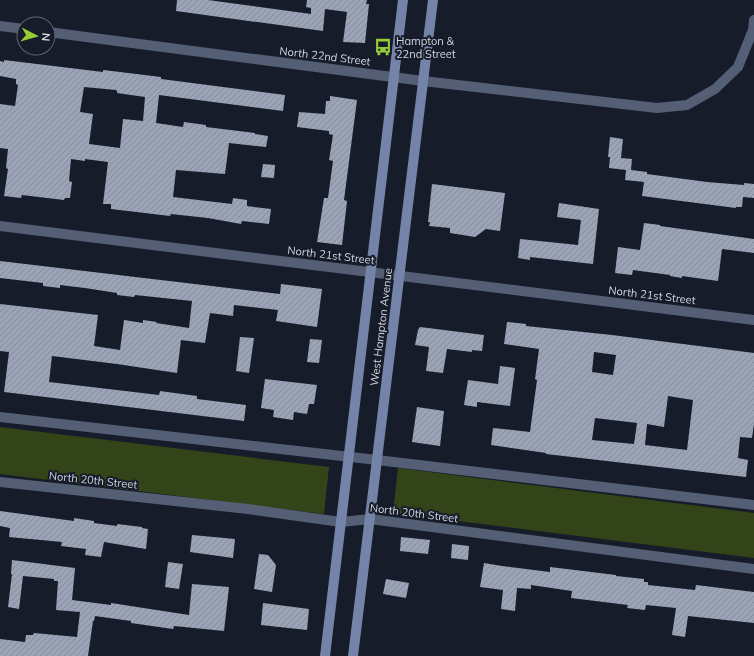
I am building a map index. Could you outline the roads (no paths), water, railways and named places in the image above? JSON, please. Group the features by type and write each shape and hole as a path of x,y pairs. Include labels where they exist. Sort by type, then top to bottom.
{"main road":[{"name":"West Hampton Avenue","path":"324,656 403,0"},
{"name":"West Hampton Avenue","path":"353,656 433,0"}],"street":[{"name":"North 22nd Street","path":"56,33 394,78 657,108 687,105 715,89 738,67 753,30 754,20"},
{"path":"0,26 16,28"},
{"name":"North 21st Street","path":"0,226 754,320"},
{"path":"0,417 754,505"},
{"name":"North 20th Street","path":"0,482 248,509 341,522 370,518 754,569"}],"place":[{"name":"Hampton & 22nd Street","path":"383,47"}]}
